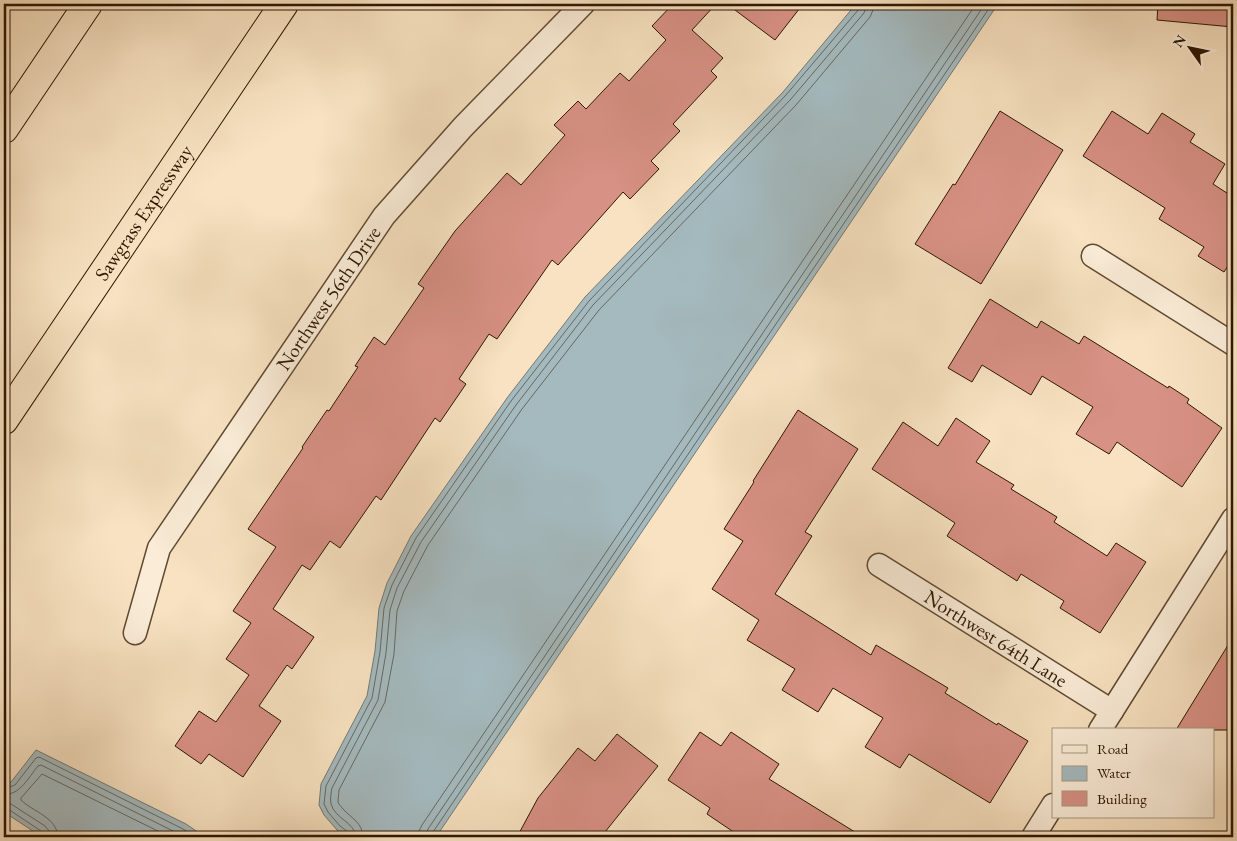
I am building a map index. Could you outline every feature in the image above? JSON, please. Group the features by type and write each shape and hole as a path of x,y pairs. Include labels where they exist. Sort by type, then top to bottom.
{"highway":[{"path":"4,129 88,4"},
{"name":"Sawgrass Expressway","path":"4,420 284,4"}],"street":[{"name":"Northwest 56th Drive","path":"134,633 159,548 384,216 463,127 583,4"},
{"path":"1093,256 1233,344"},
{"path":"1101,728 1233,520"},
{"name":"Northwest 64th Lane","path":"879,565 1112,711"},
{"path":"1033,837 1052,807"}],"water":[{"path":"856,4 998,4 436,837 347,837 337,830 324,815 319,805 321,784 367,696 375,651 379,608 387,583 411,536 507,398 585,297 783,92"},
{"path":"36,750 186,824 205,837 42,837 4,812 4,784 11,782"}],"building":[{"path":"673,4 716,4 692,30 723,58 711,71 717,77 673,124 680,131 651,161 659,169 630,199 623,192 558,265 552,260 497,339 489,334 459,379 466,384 440,422 435,418 381,500 376,496 340,548 330,541 310,570 302,565 273,609 314,637 292,669 287,665 259,706 281,721 243,777 209,754 201,764 175,746 199,711 216,722 249,675 226,659 251,623 233,611 276,547 248,529 358,367 355,366 374,337 385,345 424,288 418,284 455,231 507,173 521,185 565,135 554,125 578,101 586,109 620,73 629,81 666,40 652,26"},
{"path":"727,4 803,4 775,40"},
{"path":"1158,4 1233,4 1233,27 1157,20"},
{"path":"1000,111 1063,150 981,284 915,244 953,184 955,185"},
{"path":"1112,111 1148,134 1162,113 1195,134 1190,142 1225,164 1213,184 1233,197 1233,258 1224,272 1198,256 1204,247 1159,219 1165,208 1083,156"},
{"path":"990,299 1037,328 1041,321 1079,344 1084,336 1189,399 1187,403 1222,428 1182,487 1117,442 1109,454 1076,434 1093,407 1042,376 1031,395 982,365 972,382 948,368"},
{"path":"798,410 858,449 805,532 812,536 775,594 871,655 876,645 948,688 945,693 997,725 998,723 1028,741 990,803 909,754 900,768 865,747 883,718 833,688 818,712 782,690 795,669 747,640 759,620 712,589 743,541 724,529"},
{"path":"956,418 990,441 976,462 1014,485 1011,489 1057,517 1054,522 1107,556 1116,543 1146,562 1100,633 1060,608 1064,601 1021,574 1017,581 947,536 955,523 872,469 903,422 938,446"},
{"path":"1233,637 1233,730 1177,728"},
{"path":"700,732 721,746 731,732 779,764 769,779 863,837 741,837 707,814 710,808 668,780"},
{"path":"617,734 658,766 601,837 517,837 538,798 578,748 595,761"}]}
